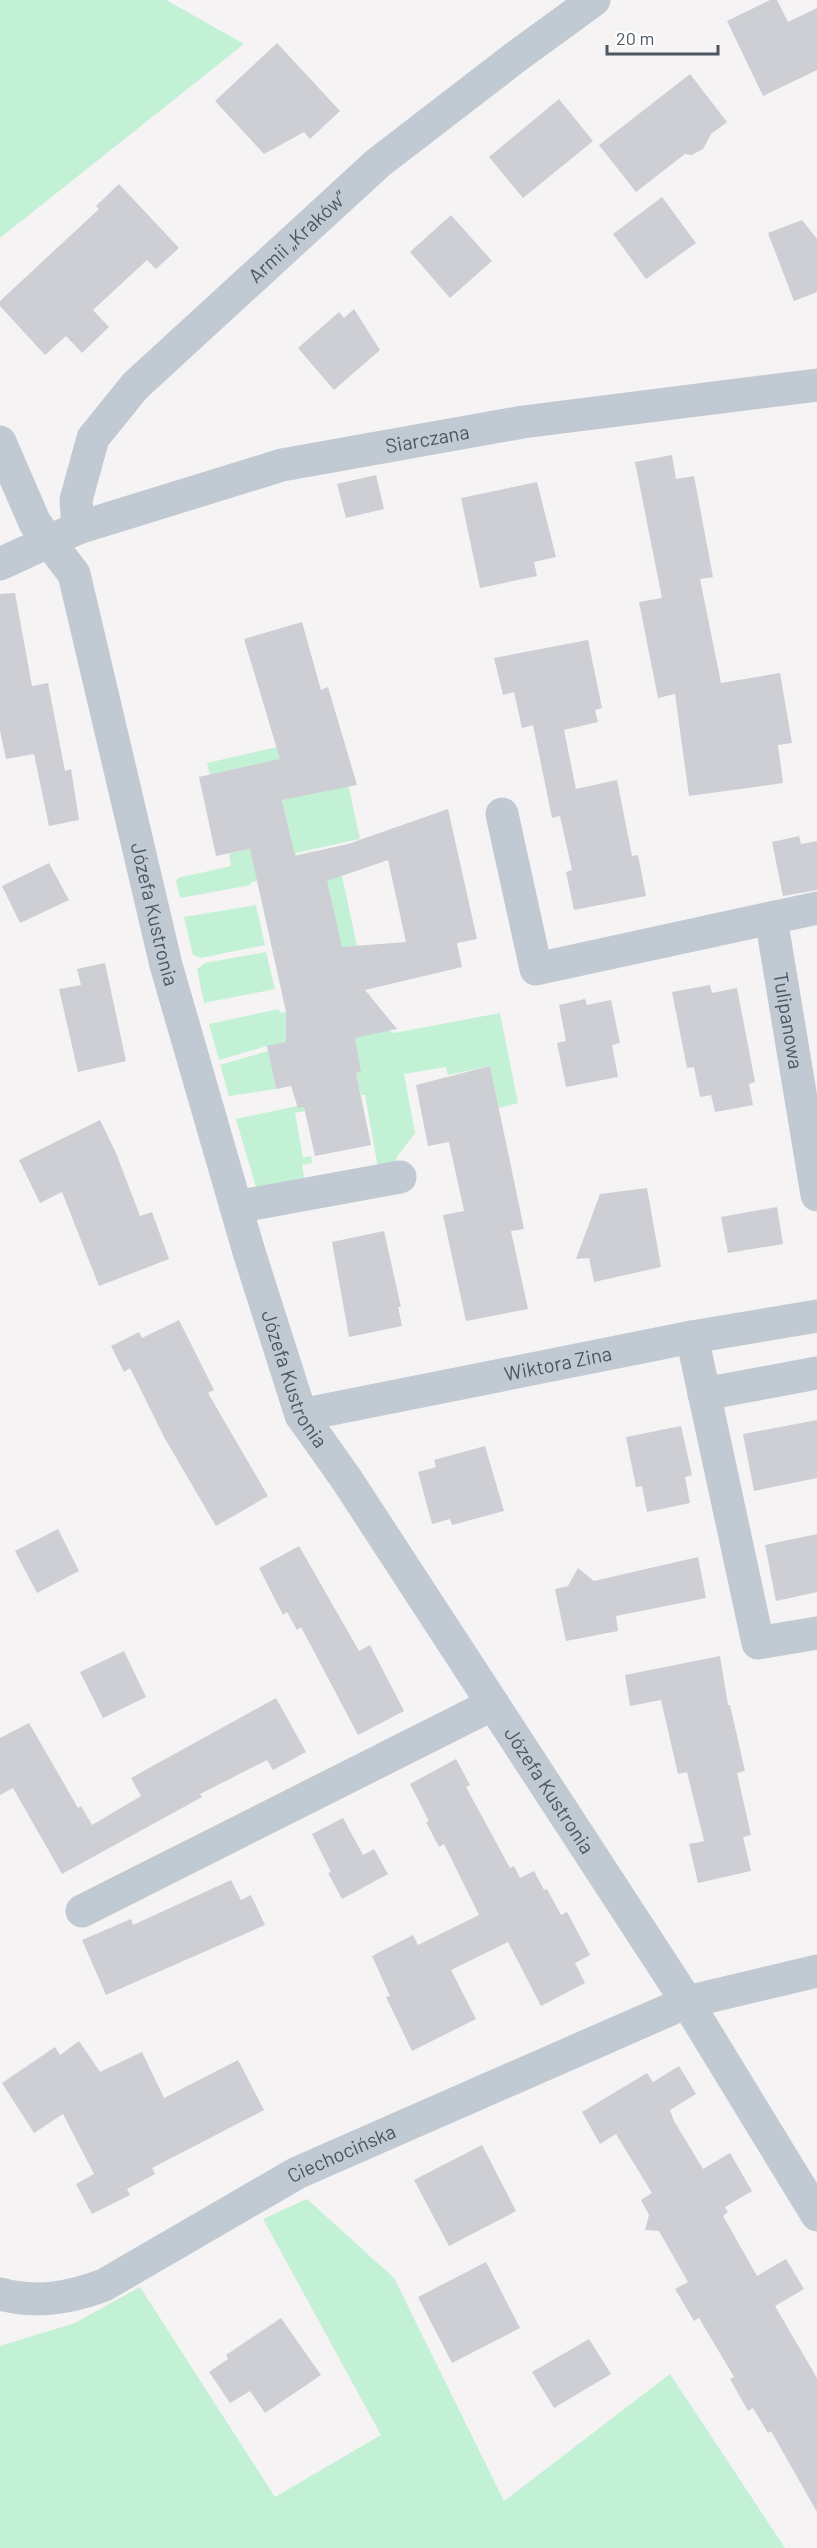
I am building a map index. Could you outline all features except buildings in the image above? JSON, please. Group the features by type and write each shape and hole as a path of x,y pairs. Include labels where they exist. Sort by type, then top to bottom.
{"street":[{"name":"Armii „Kraków”","path":"63,535 76,500 93,438 135,386 378,163 594,0"},
{"name":"Siarczana","path":"63,535 282,465 523,422 817,385"},
{"name":"Józefa Kustronia","path":"0,442 35,523 63,535 166,965 236,1207 301,1415 347,1480 687,2002 817,2215"},
{"path":"0,564 63,535"},
{"path":"502,814 536,969 817,908"},
{"name":"Tulipanowa","path":"771,918 817,1195"},
{"path":"236,1207 400,1177"},
{"name":"Wiktora Zina","path":"301,1415 692,1337 817,1316"},
{"path":"692,1337 758,1643 817,1634"},
{"path":"704,1394 817,1373"},
{"path":"82,1911 493,1704"},
{"name":"Ciechocińska","path":"0,2294 17,2299 50,2300 79,2295 104,2285 297,2173 687,2002 817,1971"}],"green space":[{"path":"0,0 166,0 244,44 0,238"},
{"path":"337,733 360,839 295,853 296,855 314,851 315,854 251,885 180,898 176,881 178,878 231,866 229,854 291,839 273,761 210,775 207,763"},
{"path":"342,876 357,946 346,948 346,969 327,883 321,880"},
{"path":"256,905 265,945 201,958 193,955 184,917"},
{"path":"266,952 275,989 204,1003 197,969 205,963"},
{"path":"369,993 379,1021 394,1033 500,1013 518,1103 499,1108 490,1066 448,1075 446,1067 404,1074 415,1133 396,1158 398,1165 378,1168 365,1095 361,1095 356,1073 361,1072 267,1046 219,1060 209,1024 279,1009 280,1013"},
{"path":"268,1051 276,1089 229,1096 220,1065"},
{"path":"297,1106 305,1107 305,1111 295,1113 303,1158 311,1156 312,1163 302,1165 304,1178 257,1191 236,1119"},
{"path":"307,2199 394,2278 504,2501 670,2374 785,2548 0,2548 0,2346 75,2323 140,2287 275,2497 381,2435 263,2219"}]}
